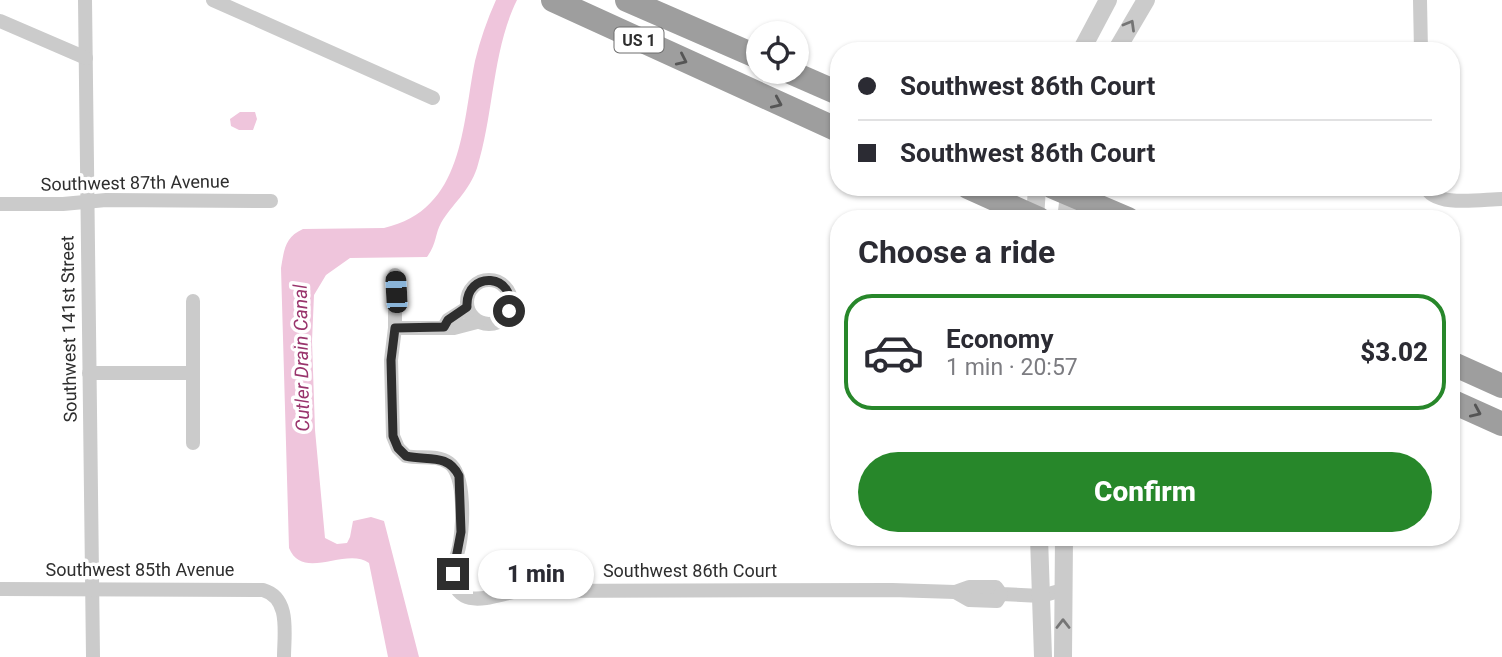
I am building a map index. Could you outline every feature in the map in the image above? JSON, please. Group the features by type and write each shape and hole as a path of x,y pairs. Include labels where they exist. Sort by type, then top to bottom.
{"highway":[{"name":"US 1","path":"553,0 738,63"},
{"name":"US 1","path":"627,0 738,63 830,125"},
{"path":"809,80 830,90"},
{"path":"988,196 1018,210"},
{"path":"1079,196 1109,210"},
{"path":"1460,367 1502,386"},
{"path":"1460,405 1502,424"}],"street":[{"name":"Southwest 141st Street","path":"85,0 93,657"},
{"path":"213,0 433,98"},
{"path":"1086,42 1108,0"},
{"path":"1121,42 1146,0"},
{"path":"1420,0 1421,42"},
{"path":"0,21 86,58"},
{"path":"1434,196 1444,200 1502,199"},
{"name":"Southwest 87th Avenue","path":"0,204 271,201"},
{"name":"Southwest 86th Court","path":"395,275 395,328 391,360 394,442 406,456 439,458 457,471 461,532 453,581 458,591 467,597 486,597 519,591 892,590 955,592 970,600 997,601 1001,594 1041,596"},
{"path":"395,328 462,327 477,321 492,325 505,318 511,304 507,289 495,281 480,282 469,293 467,307 477,321"},
{"path":"193,300 194,443"},
{"path":"444,327 448,320 467,307"},
{"path":"89,373 193,373"},
{"path":"1039,546 1044,657"},
{"path":"1063,657 1064,546"},
{"name":"Southwest 85th Avenue","path":"0,589 269,591 277,597 283,610 284,657"},
{"path":"1041,596 1063,590"}],"water":[{"name":"Cutler Drain Canal","path":"496,0 517,0 498,61 483,147 474,176 441,223 427,257 350,258 326,275 314,295 312,341 315,430 325,538 337,544 347,543 353,521 371,517 384,521 419,657 388,657 369,563 349,558 304,562 296,558 289,548 282,261 289,240 303,229 384,228 410,218 430,203 445,184 455,162 477,53"},
{"path":"240,112 255,112 257,119 253,130 239,130 231,126 230,119"}],"route":[{"path":"453,574 461,532 459,476 444,460 406,456 394,442 391,360 395,328 444,327 448,320 467,307 473,286 487,280 495,281 507,289 511,304 509,311"}]}
